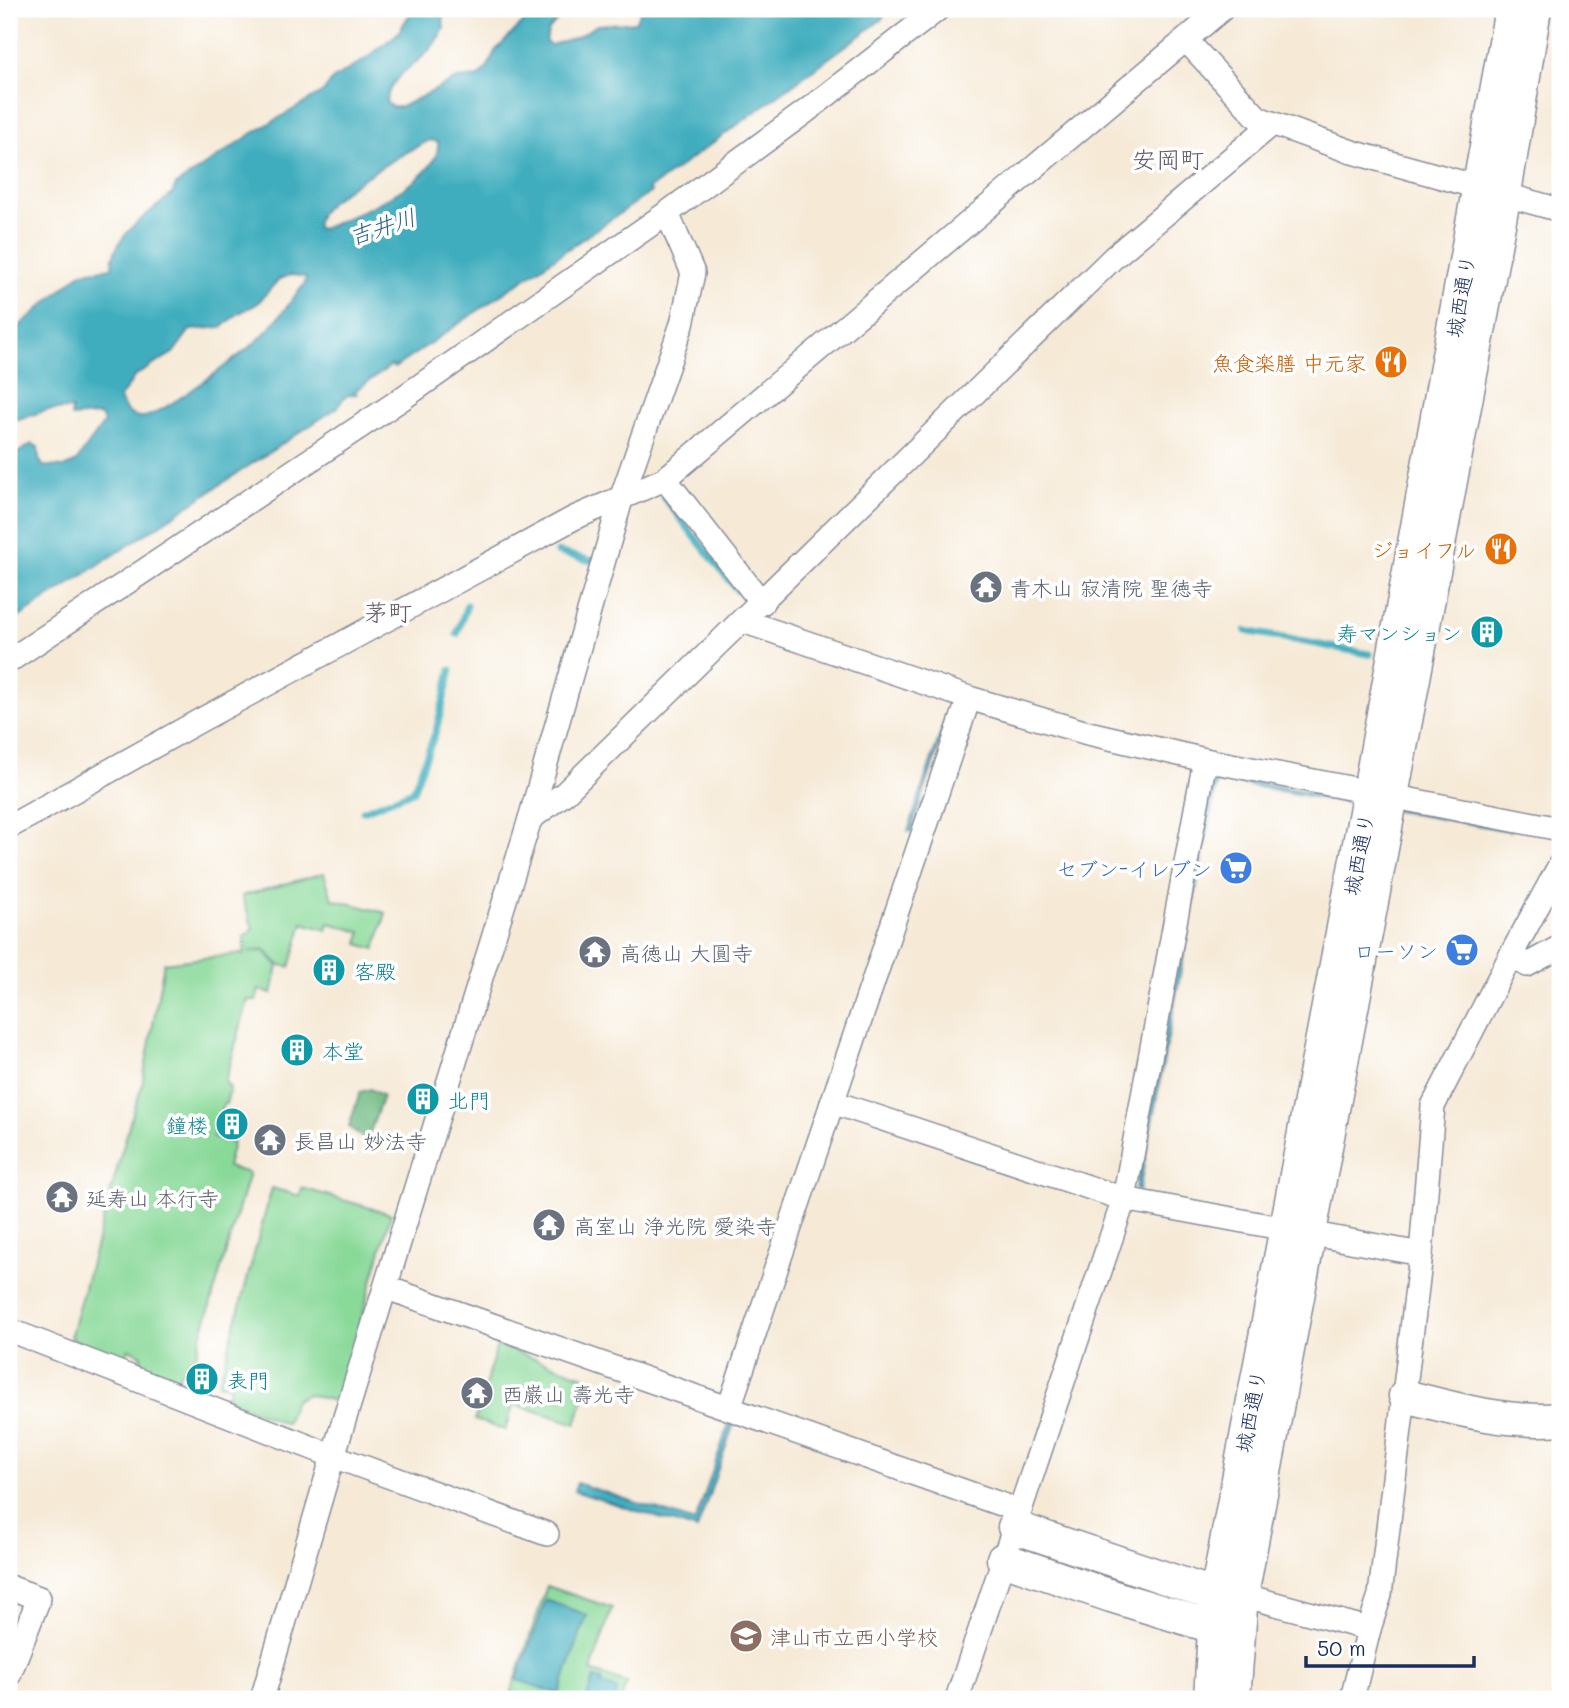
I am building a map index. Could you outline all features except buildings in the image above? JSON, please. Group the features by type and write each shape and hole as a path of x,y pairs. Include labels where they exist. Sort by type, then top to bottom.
{"street":[{"path":"9,661 397,402 667,214 938,9"},
{"path":"9,827 574,518 665,479 1222,9"},
{"name":"城西通り","path":"1493,190 1511,9"},
{"name":"城西通り","path":"1210,1699 1226,1627 1229,1595 1493,190 1535,9"},
{"path":"1186,40 1258,118 1271,125 1352,152 1560,210"},
{"path":"530,819 565,793 1114,257 1271,125"},
{"path":"262,1699 333,1456 530,819 622,496 682,324 693,273 667,214"},
{"path":"665,479 762,603"},
{"path":"743,621 969,698 1084,733 1205,760 1560,829"},
{"path":"729,1408 969,698"},
{"path":"957,1699 1124,1199 1205,760"},
{"path":"1352,1699 1380,1595 1421,1254 1433,1106 1560,865"},
{"path":"1511,955 1527,965 1560,947"},
{"path":"832,1102 1124,1199 1421,1254"},
{"path":"387,1288 729,1408 1017,1519 1229,1595 1369,1629"},
{"path":"9,1330 333,1456 547,1534"},
{"path":"1405,1396 1463,1411 1511,1419 1560,1419"},
{"path":"1003,1559 1111,1596 1226,1627"},
{"path":"9,1587 39,1598 9,1675"},
{"name":"城西通り","path":"1226,1627 1234,1699"}],"green space":[{"path":"324,873 332,899 386,913 375,949 358,944 361,932 329,923 327,930 303,923 290,967 280,965 264,949 250,952 264,951 278,966 272,994 259,990 256,1001 248,1000 225,1082 230,1088 226,1104 223,1104 213,1137 233,1143 227,1167 249,1173 191,1371 182,1369 178,1379 138,1364 142,1355 129,1349 124,1358 70,1338 142,1086 164,963 245,953 244,936 253,929 242,896"},
{"path":"370,1089 383,1096 369,1135 363,1138 349,1127 360,1092"},
{"path":"272,1188 300,1196 302,1188 391,1214 338,1402 307,1394 295,1400 286,1424 226,1399 230,1387 219,1383"},
{"path":"497,1345 590,1378 576,1424 514,1404 505,1430 475,1420"},
{"path":"547,1586 612,1608 591,1671 627,1683 621,1699 534,1699 511,1692"}],"water":[{"name":"吉井川","path":"413,9 446,9 444,29 428,52 397,79 388,93 386,102 392,107 401,107 457,79 478,77 487,68 495,51 536,9 567,9 548,31 546,42 551,45 577,37 597,25 635,22 642,9 888,11 881,20 648,188 651,192 394,368 392,365 355,391 357,394 345,397 338,407 9,624 9,458 32,444 38,447 43,466 65,467 75,463 104,423 101,415 71,417 72,409 48,410 9,422 9,335 82,272 112,268 113,256 124,236 172,194 176,185 253,133 323,92 332,80 367,58 398,33","holes":["430,140 438,142 435,157 412,183 374,205 317,229 320,214 339,196 388,163","291,275 306,277 304,285 271,327 250,347 152,414 138,417 125,409 120,398 135,376 173,353 190,330 222,327 239,313 257,304 279,279"]},
{"path":"945,719 948,719 911,832 908,831"},
{"path":"1220,776 1511,827 1510,831 1221,780 1216,785 1139,1191 1135,1189 1212,783"},
{"path":"731,1418 735,1420 697,1530 574,1491 577,1483 695,1522"},
{"path":"546,1600 587,1615 559,1694 517,1680"},
{"path":"594,1678 617,1690 614,1699 586,1699"}],"waterway":[{"path":"664,498 737,590"},
{"path":"557,552 592,561"},
{"path":"457,634 467,605"},
{"path":"1246,631 1369,654"},
{"path":"363,811 413,791 436,731 451,670"},
{"path":"1527,954 1560,895"}],"place":[{"name":"魚食楽膳 中元家","path":"1391,362"},
{"name":"ジョイフル","path":"1501,549"},
{"name":"青木山 寂清院 聖徳寺","path":"986,587"},
{"name":"寿マンション","path":"1487,632"},
{"name":"セブン-イレブン","path":"1236,868"},
{"name":"ローソン","path":"1462,950"},
{"name":"高徳山 大圓寺","path":"595,952"},
{"name":"客殿","path":"329,970"},
{"name":"本堂","path":"297,1050"},
{"name":"北門","path":"423,1099"},
{"name":"鐘楼","path":"232,1124"},
{"name":"長昌山 妙法寺","path":"270,1140"},
{"name":"延寿山 本行寺","path":"62,1197"},
{"name":"高室山 浄光院 愛染寺","path":"549,1225"},
{"name":"表門","path":"202,1379"},
{"name":"西巌山 壽光寺","path":"477,1393"},
{"name":"津山市立西小学校","path":"746,1636"}],"district":[{"name":"安岡町","path":"1168,158"},
{"name":"茅町","path":"388,611"}]}
